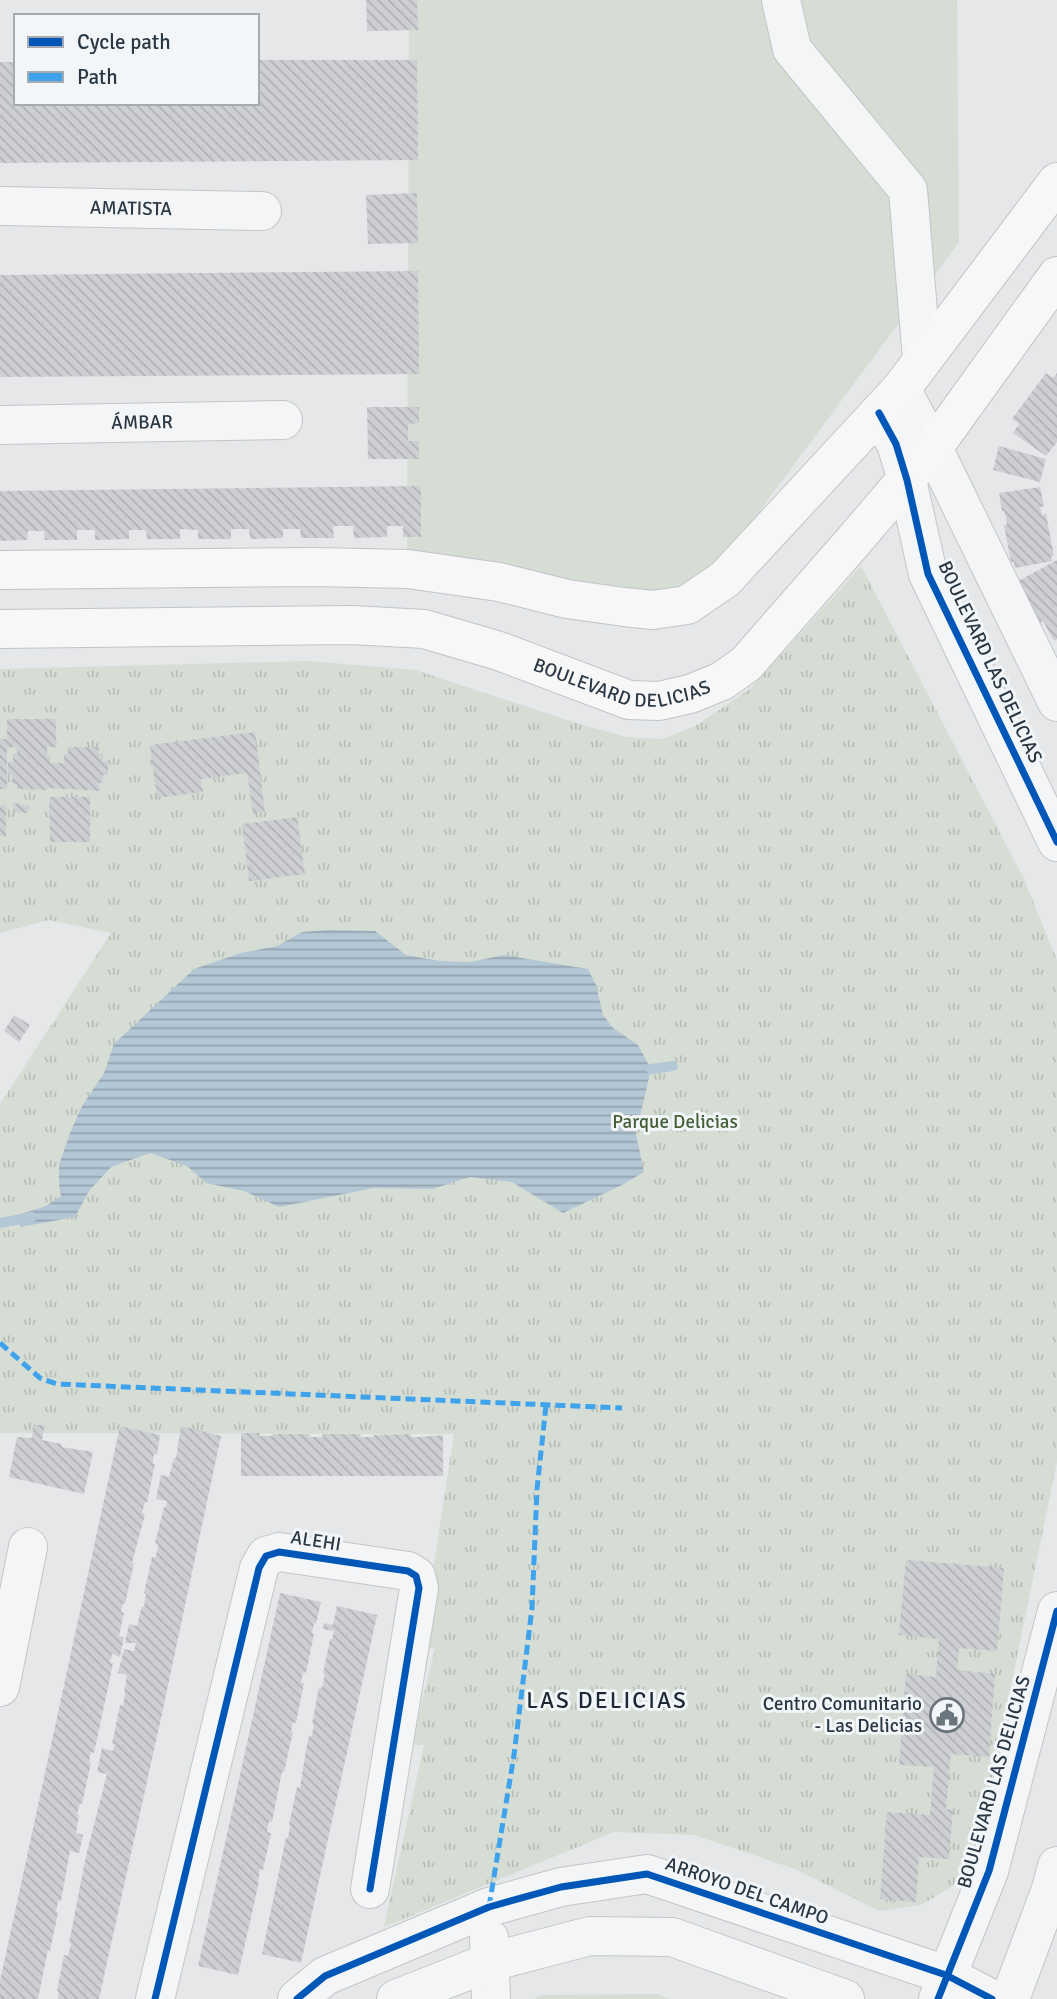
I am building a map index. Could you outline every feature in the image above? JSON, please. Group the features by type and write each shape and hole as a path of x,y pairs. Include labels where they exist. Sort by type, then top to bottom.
{"main road":[{"path":"0,569 408,569 499,582 567,599 612,605 653,610 687,605 725,579 901,387 1057,182"},
{"name":"BOULEVARD DELICIAS","path":"0,629 352,625 424,629 499,651 629,700 659,701 690,694 722,681 746,664 933,448 1057,276"}],"street":[{"path":"781,0 792,49 908,190 901,387 1057,702"},
{"name":"AMATISTA","path":"0,206 262,211"},
{"name":"BOULEVARD LAS DELICIAS","path":"901,387 896,444 928,574 1057,842"},
{"name":"ÁMBAR","path":"0,425 284,420"},
{"path":"0,1687 28,1548"},
{"name":"ALEHI","path":"155,1999 259,1568 266,1556 279,1552 408,1572 416,1576 419,1588 370,1889"},
{"name":"BOULEVARD LAS DELICIAS","path":"942,1987 989,1871 1057,1611"},
{"path":"1010,1999 1057,1866"},
{"name":"ARROYO DEL CAMPO","path":"297,1999 325,1976 489,1907 561,1887 647,1874 942,1987 992,1999"},
{"path":"489,1907 491,1999"},
{"path":"396,1999 489,1962 590,1936 672,1937 845,1999"}],"green space":[{"path":"409,0 957,0 959,242 687,609 407,585"},
{"name":"Parque Delicias","path":"861,566 1023,877 1057,960 1057,1462 978,1846 953,1886 921,1905 879,1911 795,1869 694,1835 614,1832 384,1927 424,1745 411,1745 435,1649 421,1647 454,1434 0,1433 0,1104 111,933 49,920 0,933 0,669 309,661 415,670 576,723 627,737 663,739 697,725 750,689"},
{"path":"657,1994 669,1999 534,1999 542,1995"}],"water":[{"path":"375,931 406,955 440,961 470,962 504,955 588,969 596,985 603,1015 613,1028 638,1045 651,1069 636,1134 644,1172 563,1213 512,1182 470,1177 432,1189 374,1188 279,1207 244,1191 206,1183 187,1166 150,1153 111,1167 89,1191 75,1217 20,1227 18,1215 46,1206 61,1196 59,1165 70,1133 82,1106 104,1073 114,1044 194,969 241,953 277,946 302,932"}],"building":[{"path":"366,0 417,0 418,30 367,31"},
{"path":"259,60 417,60 418,160 0,163 0,62 14,62 14,105 259,105"},
{"path":"417,193 418,243 368,244 366,195"},
{"path":"418,271 419,374 0,377 0,275"},
{"path":"1046,373 1053,378 1057,373 1057,442 1046,456 1013,433 1019,424 1012,419"},
{"path":"367,407 419,407 419,423 408,424 408,441 419,441 419,459 368,459"},
{"path":"999,446 1046,459 1040,482 993,470"},
{"path":"421,486 421,537 403,537 403,526 387,526 387,537 354,538 353,526 333,526 334,538 301,538 300,529 283,529 283,538 250,539 249,529 231,529 231,539 198,539 198,530 180,529 180,539 147,539 146,530 129,530 129,539 95,540 95,530 77,530 77,540 45,540 44,531 28,531 27,540 0,541 0,491"},
{"path":"1040,487 1044,506 1040,507 1042,515 1046,514 1054,556 1051,556 1052,561 1015,568 1014,562 1011,562 1004,525 1007,525 1006,517 1002,511 999,493"},
{"path":"1057,560 1057,639 1054,641 1043,621 1036,625 1013,584"},
{"path":"7,719 56,719 56,747 47,747 50,763 64,763 64,754 68,754 68,747 99,747 98,754 103,754 103,762 108,762 108,775 103,775 103,783 99,783 100,791 17,789 17,784 13,784 13,775 8,775 8,762 13,762 17,747 7,747 7,789 0,789 0,739 7,739"},
{"path":"255,732 265,812 253,814 247,773 201,779 203,792 157,798 150,745"},
{"path":"49,797 90,797 90,842 50,842"},
{"path":"13,803 29,806 28,813 13,812"},
{"path":"0,805 6,805 6,836 0,836"},
{"path":"297,817 305,874 249,881 242,824"},
{"path":"14,1015 30,1025 19,1042 4,1031"},
{"path":"34,1425 45,1425 42,1440 61,1444 62,1447 93,1452 84,1494 9,1477 17,1437 32,1438"},
{"path":"120,1426 160,1435 157,1455 154,1454 155,1464 147,1503 145,1502 142,1513 145,1514 121,1612 124,1613 119,1636 124,1637 120,1657 112,1654 110,1663 113,1663 94,1753 91,1752 82,1804 80,1803 77,1814 76,1833 83,1835 79,1853 70,1851 38,1999 0,1999 0,1981"},
{"path":"181,1426 221,1436 163,1709 99,1999 58,1999 64,1955 68,1956 71,1944 69,1943 86,1856 107,1774 97,1772 102,1748 113,1751 120,1705 123,1706 127,1675 118,1673 124,1649 134,1651 136,1643 125,1643 129,1624 137,1626 142,1606 144,1607 144,1593 152,1557 156,1557 158,1544 155,1543 167,1501 156,1499 161,1475 169,1477 176,1458"},
{"path":"241,1433 260,1433 259,1436 310,1434 309,1437 323,1437 322,1434 360,1434 361,1437 443,1435 443,1476 241,1476"},
{"name":"Centro Comunitario - Las Delicias","path":"906,1560 1004,1568 997,1651 959,1648 957,1670 995,1674 989,1757 951,1754 946,1809 953,1810 949,1859 919,1857 916,1902 880,1899 887,1812 930,1815 934,1767 899,1765 906,1674 936,1677 939,1639 899,1635"},
{"path":"280,1593 321,1602 316,1624 314,1623 306,1673 303,1672 301,1683 304,1683 296,1723 293,1722 272,1822 269,1821 267,1832 271,1833 263,1870 260,1869 238,1975 198,1966"},
{"path":"337,1606 377,1615 301,1963 262,1954 297,1787 300,1788 309,1736 311,1737 313,1730 319,1687 322,1688 330,1639 334,1631 323,1629 324,1623 333,1625"}],"waterway":[{"path":"651,1069 673,1066"},
{"path":"0,1223 32,1217"}],"marked path":[{"path":"0,1343 40,1378 57,1384 622,1408"},
{"path":"489,1907 514,1755 532,1608 537,1489 546,1405"}],"cycle path":[{"path":"879,413 896,444 907,480 928,574 1057,842"},
{"path":"155,1999 259,1568 266,1556 279,1552 408,1571 416,1576 419,1588 370,1889"},
{"path":"938,1999 989,1871 1057,1611"},
{"path":"297,1999 325,1976 489,1907 561,1887 647,1874 946,1975 992,1999"}],"place":[{"name":"Centro Comunitario - Las Delicias","path":"947,1715"}],"district":[{"name":"LAS DELICIAS","path":"607,1700"}]}
